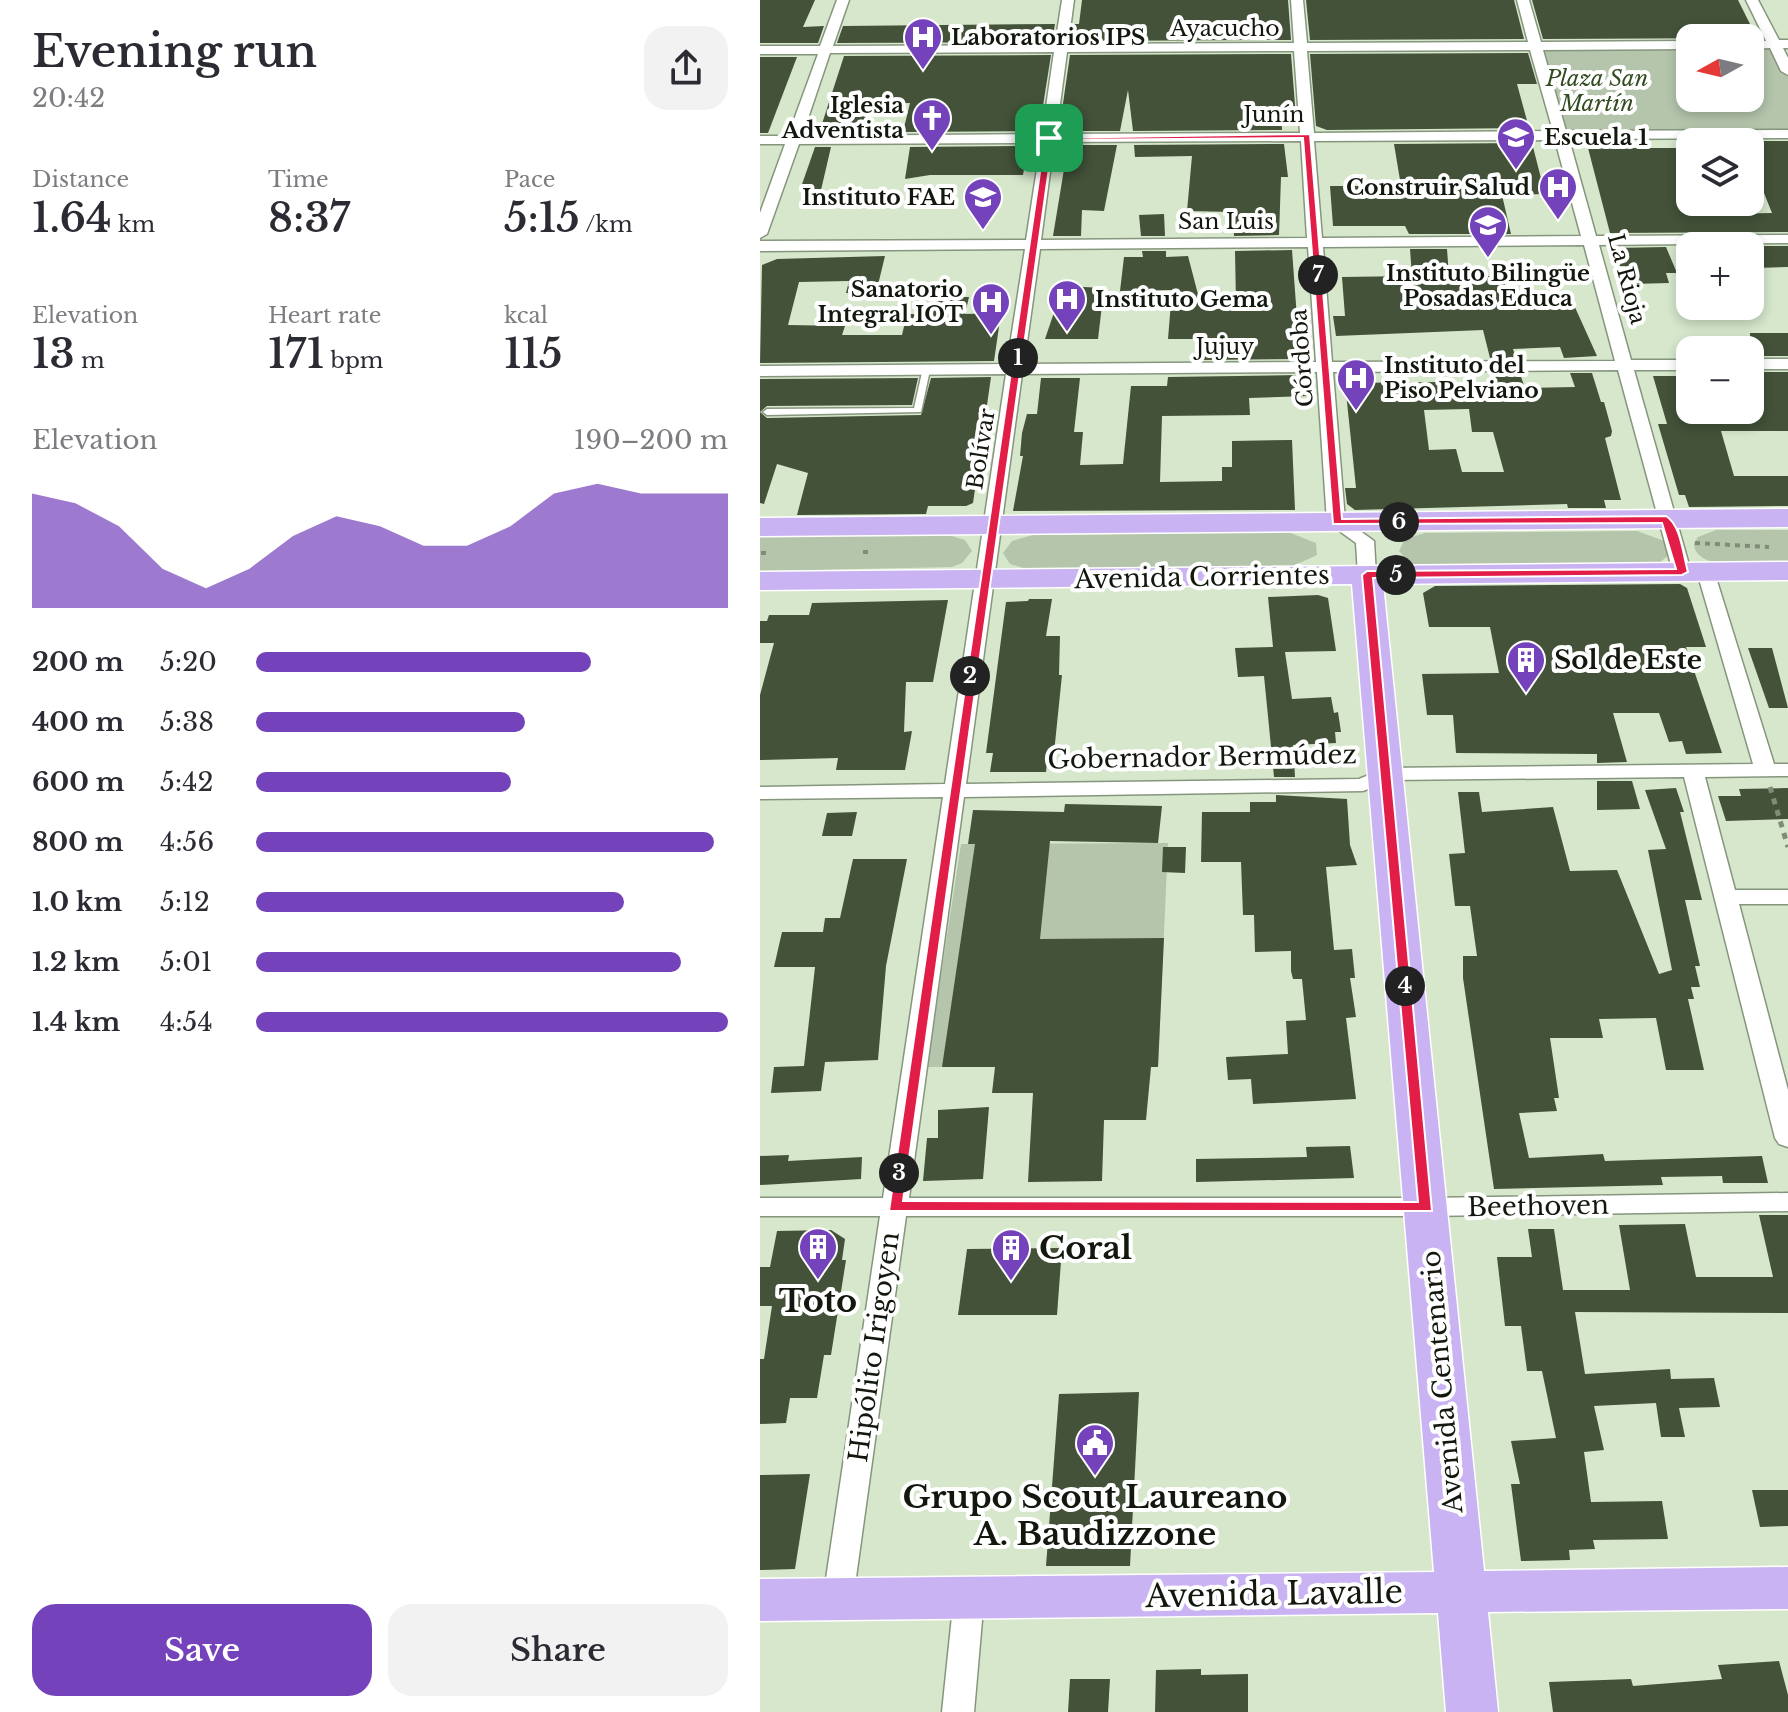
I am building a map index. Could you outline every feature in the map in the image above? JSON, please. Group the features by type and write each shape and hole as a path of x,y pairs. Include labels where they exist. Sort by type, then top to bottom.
{"main road":[{"name":"Avenida Corrientes","path":"763,554 984,579 1367,575 1694,549 1788,518"},
{"name":"Avenida Corrientes","path":"763,554 992,525 1336,522 1694,549 1780,559"},
{"name":"Avenida Centenario","path":"1367,575 1472,1712"},
{"name":"Avenida Lavalle","path":"760,1600 1788,1588"}],"street":[{"path":"760,234 843,0"},
{"name":"Bolívar","path":"992,525 1068,0"},
{"name":"Córdoba","path":"1297,0 1336,522"},
{"name":"La Rioja","path":"1523,0 1626,365 1694,549 1765,770"},
{"path":"1752,0 1781,44 1788,71"},
{"name":"Ayacucho","path":"760,50 1676,45"},
{"name":"Junín","path":"760,140 1788,134"},
{"name":"San Luis","path":"760,246 1788,239"},
{"path":"1764,364 1788,364"},
{"name":"Jujuy","path":"760,371 1676,365"},
{"path":"1336,522 1365,541 1367,575"},
{"name":"Hipólito Irigoyen","path":"838,1599 992,525"},
{"name":"Gobernador Bermúdez","path":"760,793 1363,785 1386,774 1788,770"},
{"path":"1693,771 1788,1138"},
{"path":"1726,897 1788,897"},
{"name":"Beethoven","path":"760,1207 1426,1207 1788,1202"},
{"path":"958,1712 969,1597"}],"lane":[{"path":"767,412 918,410 926,370"}],"path":[{"path":"1694,549 1780,559"},
{"path":"863,552 873,552"},
{"path":"1765,770 1788,847"}],"green space":[{"name":"Plaza San Martín","path":"1676,46 1676,112 1764,112 1764,46 1773,46 1788,77 1788,132 1764,132 1764,128 1676,128 1676,132 1564,133 1540,47"},
{"path":"1716,530 1788,530 1788,565 1716,563 1705,559 1698,554 1694,543 1698,537"},
{"path":"1637,531 1667,542 1670,554 1658,564 1419,566 1409,562 1399,551 1405,539 1425,533"},
{"path":"1288,532 1316,543 1317,555 1291,567 1030,570 1010,564 1003,553 1012,541 1033,535"},
{"path":"945,534 965,540 972,551 962,563 952,567 760,571 760,536"},
{"path":"1168,843 1158,1067 927,1067 961,844"}],"building":[{"path":"760,0 815,0 803,27 824,26 818,43 760,43"},
{"path":"1082,0 1288,0 1291,40 1071,41 1074,24 1079,24"},
{"path":"1306,0 1514,0 1524,39 1310,40"},
{"path":"1532,0 1738,0 1750,24 1676,24 1676,38 1543,39"},
{"path":"1055,24 1052,42 837,43 843,26"},
{"path":"1528,53 1537,84 1517,84 1529,128 1327,130 1316,126 1310,54"},
{"path":"1291,54 1296,118 1281,113 1282,130 1133,131 1128,90 1120,131 1059,131 1070,55"},
{"path":"1051,55 1039,131 903,132 910,103 870,104 862,132 819,133 844,56"},
{"path":"760,57 797,57 768,133 760,133"},
{"path":"1764,141 1788,141 1788,232 1610,233 1588,148 1676,148 1676,216 1764,216 1764,213 1772,213 1764,193"},
{"path":"1532,143 1545,194 1502,195 1511,234 1409,234 1405,226 1333,226 1330,186 1401,186 1394,144"},
{"path":"1284,144 1288,177 1281,177 1279,235 1234,236 1233,212 1187,211 1192,156 1135,157 1134,145"},
{"path":"1068,145 1117,145 1104,211 1082,210 1081,236 1053,236"},
{"path":"1028,146 1023,175 930,175 905,179 910,147"},
{"path":"815,147 831,147 821,190 800,190"},
{"path":"1164,214 1165,236 1141,236 1139,215"},
{"path":"1764,246 1788,246 1788,267 1764,268"},
{"path":"1666,247 1676,273 1666,273 1669,283 1632,284 1625,266 1619,266 1614,248"},
{"path":"1410,249 1447,249 1449,276 1503,276 1508,297 1569,294 1597,356 1564,358 1560,347 1513,349 1516,358 1490,358 1483,330 1336,336 1333,316 1345,316 1342,277 1412,276"},
{"path":"1292,250 1300,359 1202,360 1202,339 1168,339 1172,290 1120,291 1124,257 1143,257 1142,251 1166,251 1166,257 1188,256 1200,302 1236,302 1235,251"},
{"path":"885,256 876,293 846,293 849,281 799,282 788,325 845,326 842,335 902,335 907,314 929,314 934,297 969,297 965,314 1001,313 994,361 760,363 762,265 777,259"},
{"path":"1063,286 1104,288 1098,339 1045,339"},
{"path":"1750,333 1788,333 1788,356 1764,356 1764,336 1750,336"},
{"path":"1764,372 1788,372 1788,431 1721,431 1734,476 1788,476 1788,506 1689,507 1685,495 1679,495 1658,424 1667,424 1653,376 1676,376 1676,424 1764,424"},
{"path":"1570,373 1592,373 1612,431 1611,436 1605,438 1621,500 1604,500 1606,508 1568,508 1567,504 1355,510 1347,504 1345,488 1356,488 1345,383 1438,382 1439,389 1498,388 1494,374 1520,374 1525,388 1575,387","holes":["1469,409 1472,432 1493,432 1504,472 1462,472 1456,449 1429,450 1424,410"]},
{"path":"1307,376 1309,396 1249,398 1250,415 1162,416 1160,482 1222,481 1222,467 1232,467 1232,441 1292,440 1295,510 1013,511 1023,456 1020,456 1022,433 1027,414 1037,414 1041,378 1080,378 1074,432 1083,432 1080,465 1123,464 1131,386 1167,386 1168,377"},
{"path":"991,377 973,503 966,506 928,506 926,514 797,515 808,473 777,464 764,504 760,503 760,412 767,418 921,415 931,378"},
{"path":"918,378 912,405 767,406 760,412 760,379"},
{"path":"1680,584 1687,588 1706,647 1686,647 1722,753 1686,754 1682,741 1669,742 1659,713 1613,713 1627,762 1597,763 1597,754 1456,753 1453,715 1427,715 1422,674 1499,673 1490,627 1429,627 1423,593 1435,586"},
{"path":"1318,595 1328,598 1336,651 1285,652 1292,699 1331,697 1334,713 1338,712 1341,732 1335,732 1336,743 1293,745 1295,777 1274,777 1264,676 1238,677 1235,648 1273,647 1268,597"},
{"path":"1052,599 1046,636 1060,636 1059,675 1062,675 1054,753 1048,753 1046,772 990,772 993,753 986,753 1006,602"},
{"path":"948,600 933,682 906,682 904,732 912,731 905,770 836,770 838,758 760,760 760,695 774,643 760,643 760,621 767,621 769,615 809,615 812,603"},
{"path":"1748,648 1772,648 1788,708 1769,708"},
{"path":"1597,781 1632,781 1640,809 1597,810"},
{"path":"1676,788 1702,900 1685,900 1700,966 1695,966 1700,987 1691,987 1694,999 1688,999 1704,1070 1666,1070 1656,1018 1599,1019 1603,1038 1550,1038 1559,1098 1554,1098 1557,1111 1519,1113 1529,1158 1603,1154 1605,1161 1762,1156 1768,1183 1723,1183 1722,1176 1661,1177 1663,1185 1494,1189 1463,978 1463,956 1477,956 1470,906 1455,906 1449,854 1465,853 1458,792 1479,792 1482,812 1553,807 1570,871 1617,870 1659,974 1672,970 1648,850 1666,849 1645,790"},
{"path":"1788,788 1788,819 1726,821 1718,796 1741,796 1739,789"},
{"path":"1276,795 1347,799 1350,845 1357,865 1326,867 1334,950 1352,949 1355,978 1350,978 1356,1017 1346,1018 1356,1099 1253,1104 1251,1079 1228,1080 1226,1057 1288,1054 1286,1021 1306,1020 1302,979 1293,979 1291,951 1255,952 1254,915 1243,915 1241,862 1201,862 1202,812 1250,812 1250,802 1276,802"},
{"path":"1065,804 1162,806 1158,843 1050,841 1040,939 1164,938 1158,1067 1151,1067 1146,1120 1104,1120 1102,1181 1028,1182 1033,1093 992,1093 995,1067 942,1067 975,844 968,844 973,810 1064,812"},
{"path":"857,812 852,836 822,836 827,813"},
{"path":"1163,847 1186,847 1185,873 1162,872"},
{"path":"853,859 907,859 886,966 878,1060 825,1062 821,1091 771,1093 774,1067 804,1066 815,967 774,967 782,932 823,932 825,918 840,918"},
{"path":"989,1107 983,1179 923,1181 927,1138 938,1138 938,1110"},
{"path":"1350,1146 1354,1178 1196,1182 1196,1159 1307,1157 1306,1147"},
{"path":"789,1155 788,1161 862,1157 861,1179 760,1185 760,1156"},
{"path":"1759,1215 1788,1215 1788,1313 1575,1312 1585,1374 1670,1369 1671,1379 1714,1378 1720,1407 1679,1408 1685,1437 1661,1437 1656,1403 1594,1406 1604,1450 1584,1452 1591,1502 1662,1501 1668,1539 1593,1540 1595,1549 1569,1550 1570,1560 1521,1561 1511,1484 1520,1484 1511,1441 1556,1438 1542,1371 1527,1371 1521,1326 1505,1326 1497,1257 1532,1257 1528,1229 1554,1229 1563,1290 1630,1290 1619,1225 1685,1224 1696,1277 1773,1277"},
{"path":"831,1230 845,1239 842,1260 846,1260 831,1355 824,1355 817,1398 790,1398 786,1423 760,1424 760,1359 764,1359 772,1306 760,1306 760,1267 770,1267 777,1231"},
{"name":"Coral","path":"1062,1248 1057,1315 958,1315 967,1249"},
{"path":"1139,1392 1130,1566 1046,1566 1059,1394"},
{"path":"810,1474 795,1569 760,1570 760,1475"},
{"path":"1752,1490 1788,1490 1788,1526 1760,1527"},
{"path":"1779,1661 1788,1695 1788,1712 1553,1712 1549,1682 1631,1679 1633,1686 1722,1679 1718,1665"},
{"path":"1201,1669 1201,1675 1248,1674 1248,1712 1155,1712 1156,1670"},
{"path":"1070,1679 1110,1679 1108,1712 1068,1712"}],"place":[{"name":"Laboratorios IPS","path":"923,71"},
{"name":"Iglesia Adventista","path":"932,152"},
{"name":"Escuela 1","path":"1516,171"},
{"name":"Construir Salud","path":"1558,221"},
{"name":"Instituto FAE","path":"983,231"},
{"name":"Instituto Bilingüe Posadas Educa","path":"1488,259"},
{"name":"Instituto Gema","path":"1067,333"},
{"name":"Sanatorio Integral IOT","path":"991,336"},
{"name":"Instituto del Piso Pelviano","path":"1356,412"},
{"name":"Sol de Este","path":"1526,694"},
{"name":"Toto","path":"818,1281"},
{"name":"Coral","path":"1011,1282"},
{"name":"Grupo Scout Laureano A. Baudizzone","path":"1095,1477"}],"route":[{"path":"1307,136 1336,522 1666,519 1674,538 1682,572 1367,575 1426,1207 894,1207 1049,138 1307,136"}]}
